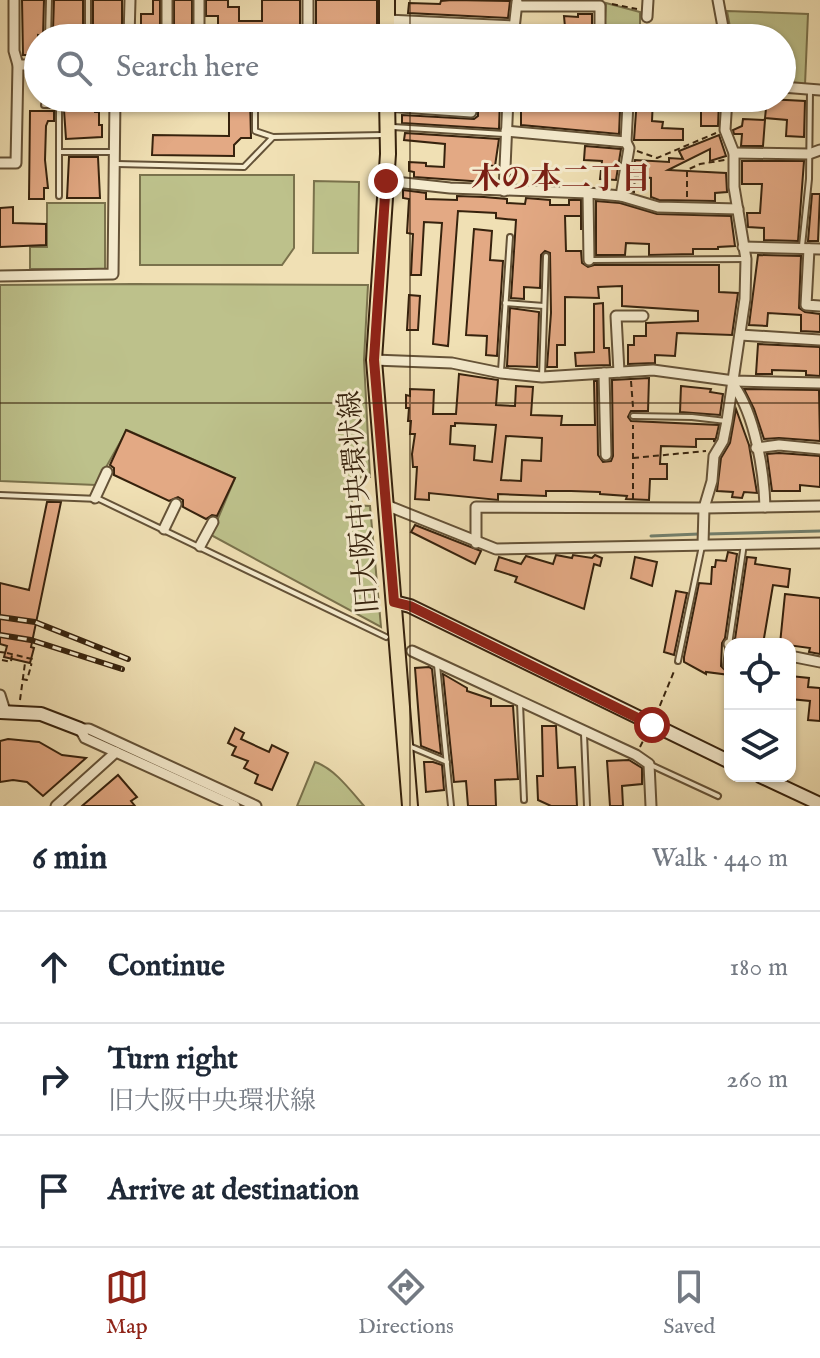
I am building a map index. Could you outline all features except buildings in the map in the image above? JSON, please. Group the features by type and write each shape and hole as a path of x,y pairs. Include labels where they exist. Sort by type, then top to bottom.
{"main road":[{"path":"387,0 387,24"},
{"name":"旧大阪中央環状線","path":"387,112 386,181 374,360 410,806"}],"street":[{"path":"0,163 16,163 18,65 14,51 14,0"},
{"path":"129,24 130,0"},
{"path":"167,0 167,24"},
{"path":"199,0 199,24"},
{"path":"308,0 308,24"},
{"path":"647,15 648,0"},
{"path":"718,0 722,24"},
{"path":"514,24 517,3 600,6 600,24"},
{"path":"387,20 472,24"},
{"path":"18,65 24,65"},
{"path":"0,276 113,274 115,112"},
{"path":"504,191 507,112"},
{"path":"621,196 628,145 628,112"},
{"path":"703,545 704,508 727,421 745,299 746,259 734,187 734,156 725,130 726,112"},
{"path":"506,133 628,145"},
{"path":"734,156 809,154 820,150"},
{"path":"386,181 450,188 621,196 658,207 738,209"},
{"path":"588,193 589,260"},
{"path":"743,247 820,249"},
{"path":"805,248 806,305 820,306"},
{"path":"619,372 616,316 643,316"},
{"path":"740,335 820,340"},
{"path":"374,360 452,363 542,377 678,372 734,384 820,383"},
{"path":"604,373 606,455"},
{"path":"734,384 742,397 756,448 764,481 765,507"},
{"path":"756,448 779,445 820,449"},
{"path":"95,498 107,472"},
{"path":"164,529 176,504"},
{"path":"386,505 496,549 820,543"},
{"path":"476,543 476,507 820,506"},
{"path":"200,546 213,522"},
{"path":"394,602 410,606 724,759"},
{"path":"412,651 636,755 649,764 651,806"},
{"path":"796,657 820,662"},
{"path":"0,695 2,710 41,714 80,729 89,729 230,802"},
{"path":"80,729 85,738 230,802 256,806"},
{"path":"56,806 116,752"},
{"path":"773,782 820,804"}],"lane":[{"path":"48,24 49,0"},
{"path":"88,0 88,24"},
{"path":"805,248 815,90"},
{"path":"59,112 59,196"},
{"path":"255,112 255,131 273,137 387,131 506,133"},
{"path":"114,164 244,167 273,137"},
{"path":"59,152 114,152"},
{"path":"501,373 510,237"},
{"path":"542,377 546,256"},
{"path":"589,260 746,259"},
{"path":"505,303 544,306"},
{"path":"633,416 727,421"},
{"path":"0,495 95,498 386,637"},
{"path":"731,638 744,544"},
{"path":"678,661 703,545"},
{"path":"437,663 451,806"},
{"path":"520,701 524,800"},
{"path":"584,731 587,806"},
{"path":"405,744 447,762"},
{"path":"649,764 718,796"}],"path":[{"path":"600,6 604,2 647,15"},
{"path":"628,145 657,158 725,130"},
{"path":"687,208 687,170 734,156"},
{"path":"631,372 632,508"},
{"path":"632,458 717,451"},
{"path":"0,652 32,659 27,680 21,679"},
{"path":"2,660 11,662 12,654"},
{"path":"636,755 678,661"},
{"path":"20,700 25,663"}],"green space":[{"path":"606,3 640,12 640,24 605,24"},
{"path":"727,11 808,14 805,85 796,84 796,24 729,24"},
{"path":"140,175 294,175 294,248 282,265 140,265"},
{"path":"314,181 359,182 358,253 313,253"},
{"path":"47,203 105,203 105,269 30,269 30,247 47,247"},
{"path":"0,285 368,285 364,360 370,477 350,478 352,505 370,506 381,627 211,535 235,478 127,430 96,485 0,481"},
{"path":"315,762 335,775 364,806 297,806"}],"waterway":[{"path":"707,534 820,531"},
{"path":"651,536 699,534"}],"railway":[{"path":"0,617 35,622 128,659"},
{"path":"0,635 31,640 122,669"}],"district":[{"name":"木の本二丁目","path":"561,180"}],"route":[{"path":"386,181 374,360 394,602 410,606 652,725"}]}
